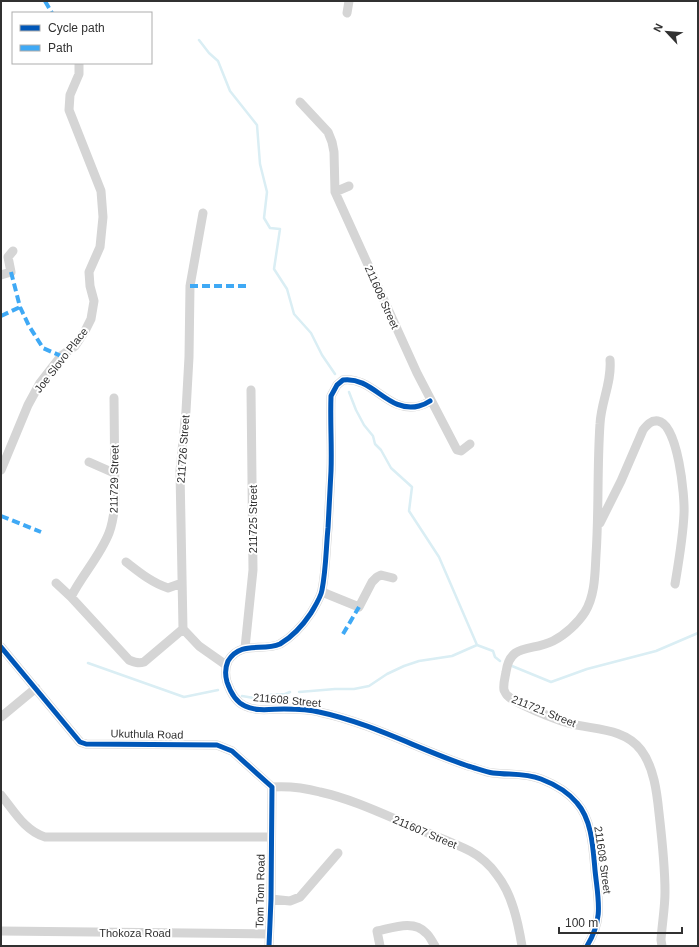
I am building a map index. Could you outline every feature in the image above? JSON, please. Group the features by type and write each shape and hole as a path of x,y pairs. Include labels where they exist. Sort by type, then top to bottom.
{"street":[{"path":"348,13 349,1"},
{"name":"Joe Slovo Place","path":"1,470 28,405 40,384 61,356 75,346 91,319 94,301 90,286 89,272 100,247 103,217 101,191 69,110 70,95 80,74 79,64"},
{"name":"211608 Street","path":"300,102 328,132 334,152 335,192 430,401 457,450 461,451 470,444"},
{"path":"335,192 349,186"},
{"name":"211726 Street","path":"183,629 180,471 186,411 190,286 203,213"},
{"path":"1,275 11,272 8,257 13,250"},
{"name":"211721 Street","path":"610,360 610,379 602,405 600,423 598,526 592,593 585,612 567,632 552,642 522,650 511,655 507,664 504,689 508,697 526,706 568,723 604,729 618,734 630,740 641,750 656,786 664,853 665,895 661,940 662,946"},
{"path":"56,583 71,597 129,660 134,662 144,662 183,629 199,646 226,665 236,652 245,648 266,647 278,644 289,638 310,615 322,592 331,469 330,396 333,389 343,380 349,379 364,383 390,402 400,406 409,408 419,406 430,401"},
{"name":"211725 Street","path":"245,648 254,570 251,390"},
{"name":"211729 Street","path":"71,597 109,534 113,520 115,503 114,398"},
{"path":"598,526 621,481 643,430 647,424 652,422 657,421 663,423 669,430 680,465 684,512 681,546 675,584"},
{"path":"89,462 114,474"},
{"path":"126,562 150,580 162,586 168,588 182,583"},
{"path":"322,592 359,607 375,578 381,575 393,578"},
{"name":"Ukuthula Road","path":"1,647 76,738 83,743 218,745 232,751 272,787"},
{"name":"211608 Street","path":"226,665 227,681 230,691 238,701 245,706 256,710 285,709 316,711 330,714 363,725 468,766 492,773 526,774 543,780 566,792 578,804 587,819 592,843 598,903 598,921 595,933 587,946"},
{"path":"1,717 36,688"},
{"path":"1,795 25,826 35,833 45,837 271,837 272,787"},
{"name":"211607 Street","path":"272,787 320,791 387,816 471,852 486,863 497,874 506,888 518,922 522,946"},
{"name":"Tom Tom Road","path":"269,946 271,837"},
{"path":"271,899 290,901 300,897 338,853"},
{"path":"380,946 377,931 407,925 416,926 426,932 435,946"},
{"name":"Thokoza Road","path":"1,931 269,934"}],"waterway":[{"path":"199,40 209,53 218,61 230,91 257,125 260,164 267,192 264,218 270,228 280,229 274,269 287,289 294,314 311,333 322,355 335,374"},
{"path":"349,392 356,410 364,425 373,436 375,444 381,450 391,468 412,487 409,511 439,557 477,645 493,651 495,657 500,661"},
{"path":"512,666 551,682 587,669 656,651 698,633"},
{"path":"299,692 354,689 369,686 387,674 404,666 419,661 452,656 477,645"},
{"path":"88,663 184,697 218,690"},
{"path":"242,696 254,698 290,692"}],"marked path":[{"path":"45,1 51,12"},
{"path":"11,272 20,307 29,326 43,348 61,356"},
{"path":"190,286 247,286"},
{"path":"1,316 20,307"},
{"path":"1,516 41,532"},
{"path":"343,634 359,607"}],"cycle path":[{"path":"430,401 419,406 408,407 398,405 354,380 343,380 337,385 331,396 331,462 328,528 322,590 318,602 304,622 293,634 280,644 245,649 233,655 226,666 227,682 236,699 250,708 259,710 306,710 338,717 376,729 468,766 493,773 535,777 551,783 565,792 582,810 591,835 598,900 598,918 596,927 587,946"},
{"path":"1,647 80,742 86,744 217,745 232,751 272,787 269,946"}]}
